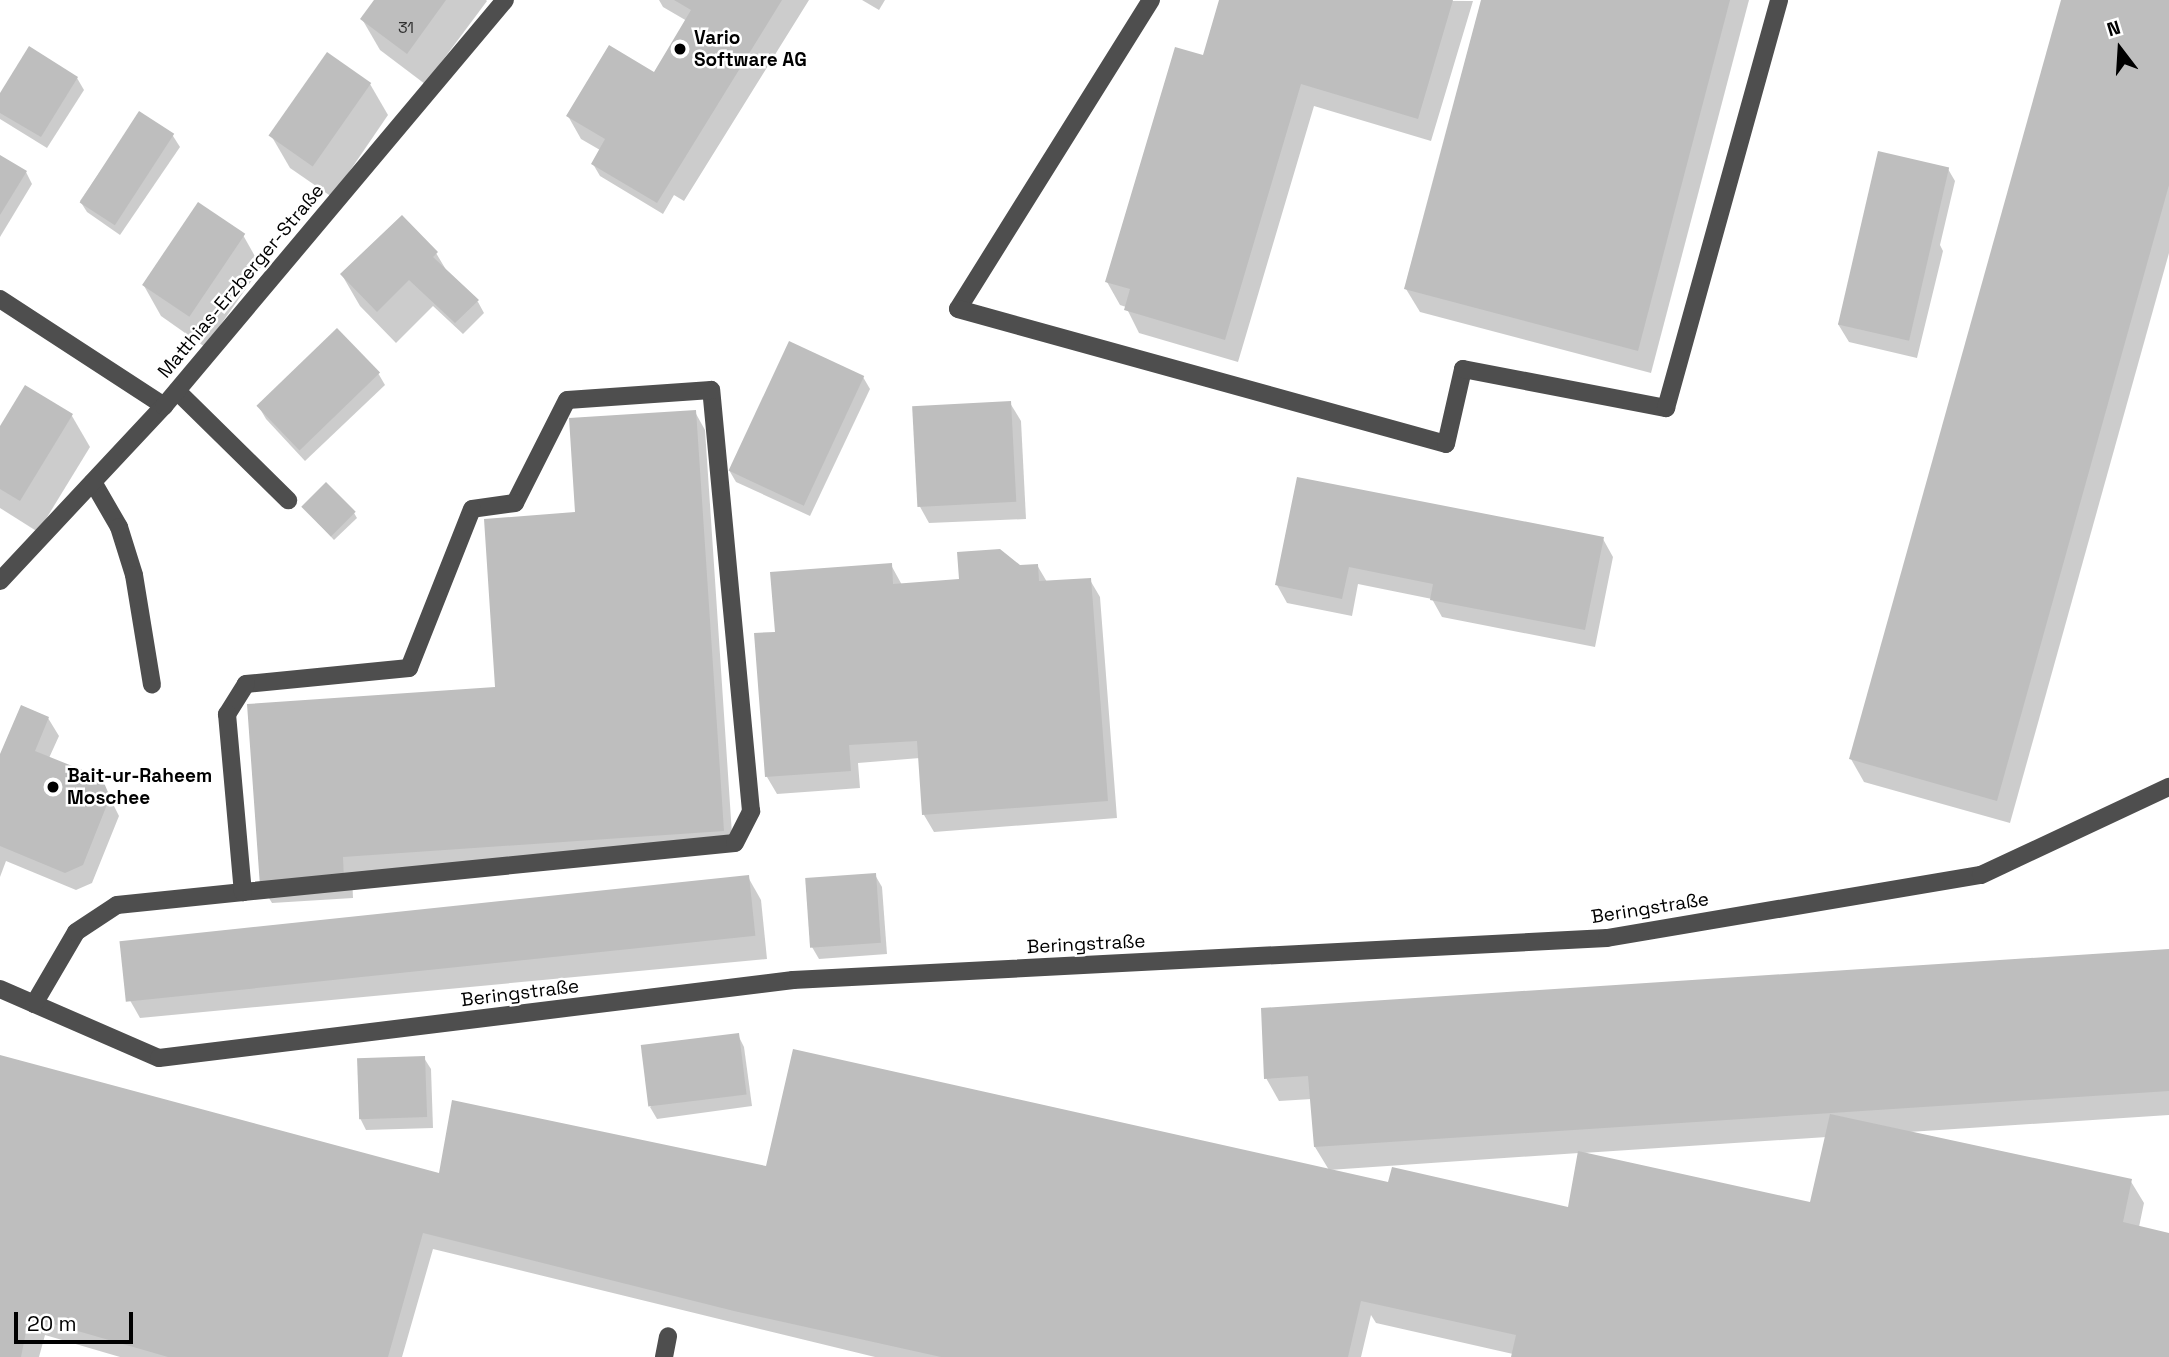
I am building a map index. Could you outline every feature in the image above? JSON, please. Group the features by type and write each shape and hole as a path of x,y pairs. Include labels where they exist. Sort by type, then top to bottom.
{"street":[{"name":"Matthias-Erzberger-Straße","path":"0,581 164,406 505,0"},
{"path":"1151,0 958,309 1446,444 1463,369 1666,408 1779,0"},
{"path":"0,299 164,406"},
{"path":"34,1004 76,932 117,905 735,843 751,811 711,390 567,400 515,503 472,509 409,668 246,684 227,714 243,892"},
{"path":"177,391 288,500"},
{"path":"93,482 119,527 134,575 152,685"},
{"name":"Beringstraße","path":"0,989 159,1058 793,980 1607,938 1981,875 2169,787"},
{"path":"663,1357 668,1336"}],"building":[{"path":"374,0 446,0 407,54 360,19"},
{"path":"674,0 782,0 657,203 591,164 605,139 566,116 609,45 654,72 691,10"},
{"path":"1219,0 1453,0 1418,119 1301,84 1225,340 1124,310 1130,289 1105,282 1175,47 1203,55"},
{"path":"1481,0 1730,0 1638,351 1404,289"},
{"path":"2061,0 2169,0 2169,185 1997,801 1849,759"},
{"path":"29,46 78,77 41,137 0,113 0,93"},
{"path":"327,52 371,83 313,167 268,136"},
{"path":"139,111 174,134 115,225 80,202"},
{"path":"1878,151 1949,167 1909,341 1838,324"},
{"path":"0,155 27,171 0,215"},
{"path":"198,202 245,234 189,317 142,285"},
{"path":"402,215 438,252 433,257 479,300 455,323 409,280 377,312 340,274"},
{"path":"337,328 380,373 300,450 256,406"},
{"path":"789,341 864,376 804,506 729,471"},
{"path":"25,385 73,414 20,501 0,489 0,426"},
{"path":"1011,401 1016,502 917,507 912,406"},
{"path":"696,410 724,831 343,857 344,880 260,886 247,704 495,687 484,519 575,512 569,418"},
{"path":"1297,477 1604,537 1585,630 1430,600 1433,584 1349,567 1342,599 1275,585"},
{"path":"326,482 356,512 331,536 301,507"},
{"path":"1000,549 1020,565 1038,564 1039,581 1091,578 1108,801 922,815 917,741 849,745 851,771 765,777 754,633 775,632 770,572 892,563 893,584 959,579 957,552"},
{"name":"Bait-ur-Raheem Moschee","path":"21,705 49,717 35,751 102,778 110,797 83,865 65,873 0,846 0,754"},
{"path":"876,873 881,943 810,948 805,878"},
{"path":"749,875 755,936 126,1002 119,941"},
{"path":"2169,949 2169,1091 1314,1147 1308,1076 1264,1079 1261,1008"},
{"path":"739,1033 747,1095 648,1107 641,1045"},
{"path":"793,1049 1388,1182 1392,1167 1568,1207 1578,1151 1810,1202 1830,1114 2132,1179 2123,1222 2169,1233 2169,1357 1511,1357 1516,1335 1361,1301 1348,1357 941,1357 734,1311 423,1233 388,1357 168,1357 29,1317 21,1357 0,1357 0,1055 439,1173 452,1100 766,1166"},
{"path":"425,1056 427,1117 359,1119 357,1058"}],"place":[{"name":"Vario Software AG","path":"680,49"},
{"name":"Bait-ur-Raheem Moschee","path":"53,787"}]}
